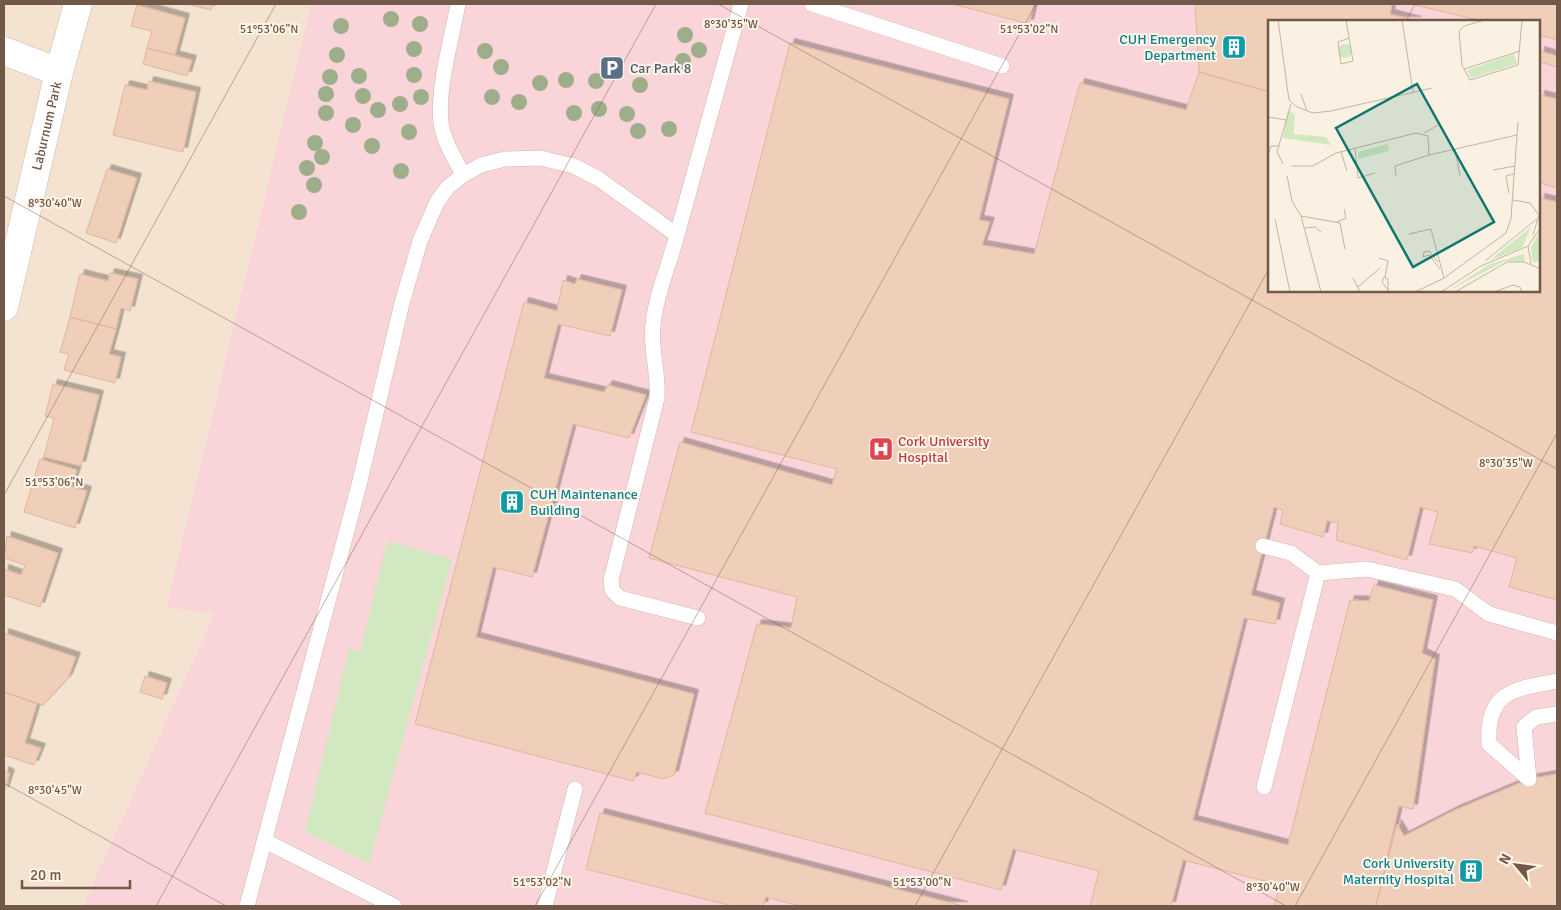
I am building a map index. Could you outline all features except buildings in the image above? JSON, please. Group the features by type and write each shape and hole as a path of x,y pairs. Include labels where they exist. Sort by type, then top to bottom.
{"street":[{"name":"Laburnum Park","path":"4,307 78,4"},
{"path":"4,51 60,72"}],"lane":[{"path":"458,4 441,97 441,122 446,141 463,175"},
{"path":"698,618 620,598 612,590 611,585 657,398 658,377 652,344 653,323 741,4"},
{"path":"812,4 1002,66"},
{"path":"247,906 359,485 402,303 420,241 437,202 448,187 463,175 481,165 505,158 540,158 574,166 599,179 677,235"},
{"path":"1263,546 1291,553 1318,573 1367,569 1455,589 1490,614 1557,633"},
{"path":"1264,787 1318,573"},
{"path":"1557,681 1509,692 1502,696 1491,713 1488,727 1489,744 1529,779 1524,727 1536,717 1557,714"},
{"path":"545,906 575,789"},
{"path":"265,841 394,906"}],"shaded area":[{"path":"4,4 311,4 166,606 214,614 83,906 4,906"},
{"name":"Cork University Hospital","path":"311,4 1557,4 1557,906 83,906 214,614 166,607"}],"green space":[{"path":"387,541 452,559 369,864 305,832 349,649 360,651"}],"place":[{"name":"CUH Emergency Department","path":"1234,47"},
{"name":"Car Park 8","path":"612,68"},
{"name":"Cork University Hospital","path":"881,449"},
{"name":"CUH Maintenance Building","path":"512,502"},
{"name":"Cork University Maternity Hospital","path":"1471,871"}]}
